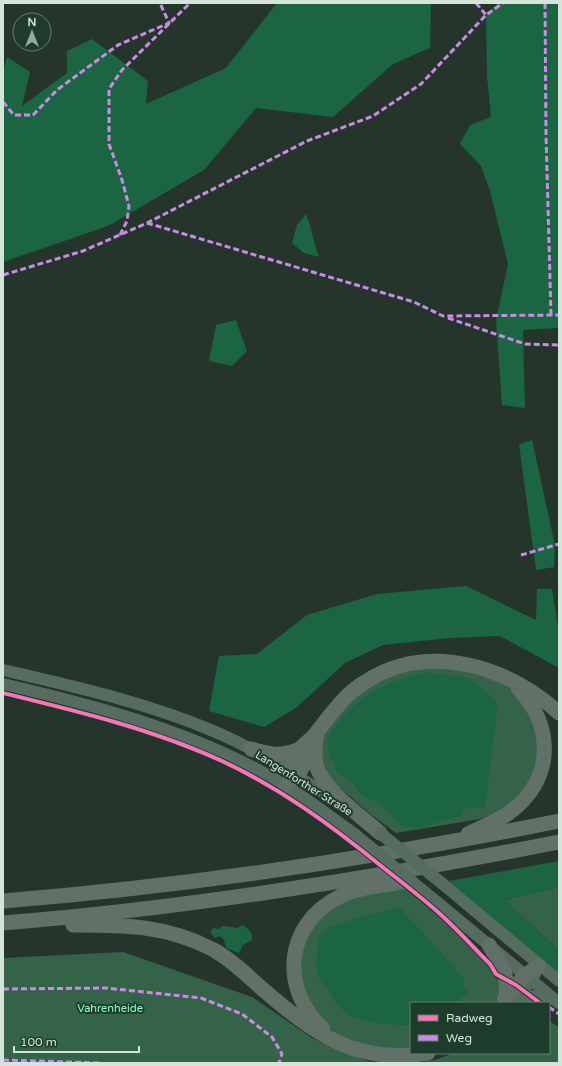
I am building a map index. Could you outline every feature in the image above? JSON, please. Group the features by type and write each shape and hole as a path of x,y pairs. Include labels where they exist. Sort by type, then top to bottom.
{"highway":[{"path":"286,786 335,706 365,682 400,666 426,662 461,663 490,670 533,692 559,713"},
{"path":"452,842 508,813 531,791 538,777 544,751 544,739 541,723 526,695 511,680"},
{"path":"251,749 270,755 290,754 311,743"},
{"path":"311,743 316,764 328,786 380,833"},
{"path":"3,902 186,883 386,854 559,821"},
{"path":"3,923 51,919 246,896 418,870 559,842"},
{"path":"345,1046 312,1019 299,996 294,971 297,944 307,923 325,905 340,896 360,890 407,881 418,870"},
{"path":"51,919 67,925 125,925 148,927 183,936 215,951 232,962 305,1025 323,1036 345,1046 378,1056 398,1057 420,1054"},
{"path":"489,945 506,974 507,1001"},
{"path":"507,1001 539,966"}],"main road":[{"name":"Langenforther Straße","path":"3,670 130,701 192,723 251,749 293,773 380,833 559,981"},
{"name":"Langenforther Straße","path":"3,684 90,706 161,728 218,751 286,786 357,836 557,1001"},
{"path":"507,1001 530,996 557,1001"}],"green space":[{"path":"277,3 431,3 430,48 393,64 333,117 256,108 204,170 108,226 3,262 3,72 7,57 30,72 22,106 67,73 67,51 92,39 148,81 146,104 226,68"},
{"path":"498,3 559,3 559,328 523,330 525,408 502,405 496,320 508,264 490,191 481,166 460,144 470,125 491,117 487,76 486,15"},
{"path":"306,214 319,257 304,253 292,243 297,225"},
{"path":"236,320 247,351 232,366 209,361 216,325"},
{"path":"532,440 555,545 554,567 536,570 519,444"},
{"path":"466,586 536,620 537,589 552,589 559,634 559,668 500,636 450,638 383,645 345,663 296,708 264,727 209,711 219,656 257,654 307,615 377,594"},
{"path":"440,665 509,683 532,712 540,752 527,789 504,810 480,819 396,833 369,813 336,784 327,772 323,762 320,747 321,739 339,710 383,677"},
{"path":"426,672 469,678 493,698 496,703 497,710 485,808 469,807 463,811 461,816 419,828 403,826 378,803 361,794 353,783 338,773 330,756 327,739 347,712 369,694 381,687"},
{"path":"559,861 559,887 504,900 559,950 559,974 512,937 449,881"},
{"path":"403,887 437,915 488,964 497,979 502,982 500,994 496,1002 410,1002 410,1050 379,1050 336,1034 316,1017 297,971 310,925 343,903 363,894"},
{"path":"559,887 559,950 504,900"},
{"path":"400,908 464,978 463,986 469,991 458,1002 410,1002 410,1025 376,1023 358,1019 344,1011 321,982 319,977 317,963 319,940 324,931 329,928 360,918"},
{"path":"243,925 252,934 252,940 243,945 239,953 226,948 224,940 220,936 215,938 210,932 213,928 217,929 224,926 237,928"},
{"name":"Vahrenheide","path":"123,952 252,997 312,1038 338,1050 371,1062 388,1063 3,1063 3,958"},
{"path":"550,1022 559,1027 559,1063 417,1063 438,1059 451,1054 550,1054"}],"marked path":[{"path":"3,102 14,115 33,115 57,90 118,45 169,23 160,3"},
{"path":"120,235 127,221 129,206 122,180 109,144 109,89 122,70 190,3"},
{"path":"476,3 486,15"},
{"path":"3,275 83,251 147,223 307,141 373,116 421,84 486,15 503,3"},
{"path":"545,3 546,135 551,315"},
{"path":"147,223 414,302 443,316 559,315"},
{"path":"448,318 525,344 559,345"},
{"path":"521,555 559,544"},
{"path":"3,989 106,988 201,998 242,1014 272,1037 282,1054 279,1063"},
{"path":"550,1008 559,1014"},
{"path":"3,1060 102,1063"}],"cycle path":[{"path":"3,693 86,714 169,739 222,761 285,795 362,850 410,889 452,925 490,964 496,974 516,985 539,1002"}]}
